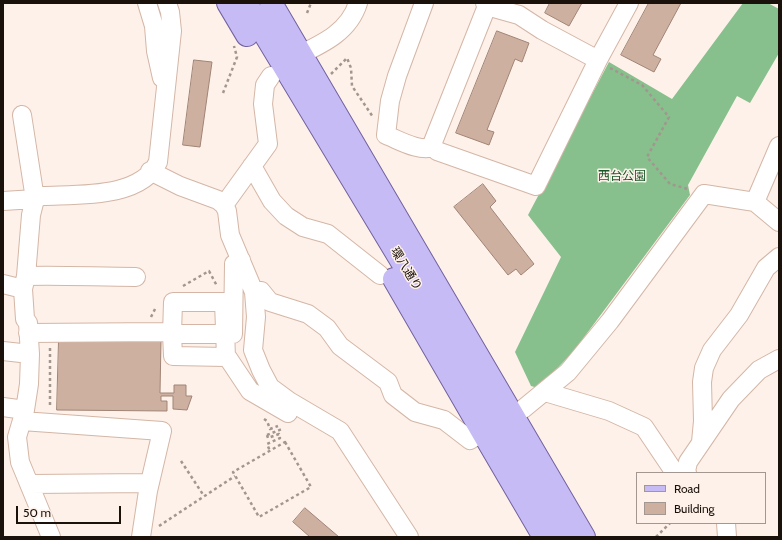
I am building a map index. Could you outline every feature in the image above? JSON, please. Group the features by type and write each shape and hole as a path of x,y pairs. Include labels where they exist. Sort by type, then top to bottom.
{"main road":[{"path":"228,3 277,70 380,253 486,429 544,537"},
{"name":"環八通り","path":"246,3 277,70 446,335 562,537"},
{"name":"環八通り","path":"271,3 584,537"},
{"path":"354,143 411,216 600,537"}],"street":[{"path":"147,3 154,26 156,51 165,90"},
{"path":"3,201 35,199 42,196 111,192 132,185 150,172 158,162 172,31 170,12 167,3"},
{"path":"224,205 268,144 263,104 265,85 277,70 301,54 325,42 340,31 351,19 358,3"},
{"path":"424,3 397,76 390,101 386,135 431,148 536,186 601,63 629,3"},
{"path":"431,148 486,4 523,9 542,30 601,63"},
{"path":"22,115 35,199 31,215 24,282 25,319 28,323 30,354 30,384 24,415 17,437 20,462 51,537"},
{"path":"755,202 779,146"},
{"path":"252,166 272,201 286,216 303,227 328,234 380,275"},
{"path":"150,172 180,186 218,200 224,205 227,211 230,235 254,292 256,317 254,350 261,370 270,387 289,401 340,431 409,537"},
{"path":"524,409 568,372 610,321 704,194 755,202 779,222"},
{"path":"701,442 703,413 702,382 704,368 712,350 739,315 766,268 779,257"},
{"path":"28,333 165,332 172,334 233,334 234,264 241,260"},
{"path":"3,284 24,282 60,275 86,277 136,277"},
{"path":"254,292 261,291 270,302 308,314 327,328 340,346 388,382 392,395 415,412 444,420 470,440 486,429"},
{"path":"226,357 224,302 173,302 173,356 226,357 250,391 307,425 312,415"},
{"path":"3,351 30,354"},
{"path":"687,472 688,462 731,399 759,370 778,359"},
{"path":"545,392 609,411 644,427 674,472"},
{"path":"3,407 24,415 162,431 149,483 147,533"},
{"path":"30,484 149,483"},
{"path":"726,524 727,537"}],"path":[{"path":"307,14 312,3"},
{"path":"223,93 237,57 233,45"},
{"path":"332,74 347,58 351,68 352,86 369,113 383,127 387,128"},
{"path":"601,63 642,85 669,117 647,157 670,184 704,194"},
{"path":"177,287 182,287 209,271 217,284 217,290"},
{"path":"150,319 157,306"},
{"path":"50,347 50,413"},
{"path":"262,418 267,421 270,429 280,425 282,429 267,435 268,438 279,434 280,438 267,444 270,451"},
{"path":"285,442 311,487 259,517 235,476 233,472 285,442"},
{"path":"181,461 204,496"},
{"path":"147,533 235,476"},
{"path":"656,537 669,524"}],"green space":[{"name":"西台公園","path":"743,3 768,3 779,9 779,53 750,103 737,96 688,185 690,195 573,352 538,388 531,386 515,352 561,257 528,215 609,62 672,99"}],"building":[{"path":"550,3 582,3 569,26 545,13"},
{"path":"649,3 681,3 653,55 661,59 654,72 621,55"},
{"path":"497,31 529,43 522,62 515,59 487,130 494,132 489,145 456,133"},
{"path":"194,60 212,62 200,147 183,145"},
{"path":"483,184 496,201 490,207 534,264 521,275 516,269 508,275 454,207"},
{"path":"59,338 161,340 160,393 174,393 174,385 186,385 186,396 192,396 187,410 173,409 173,396 161,396 161,401 167,401 167,411 57,410"},
{"path":"305,508 339,537 310,537 293,522"}]}
